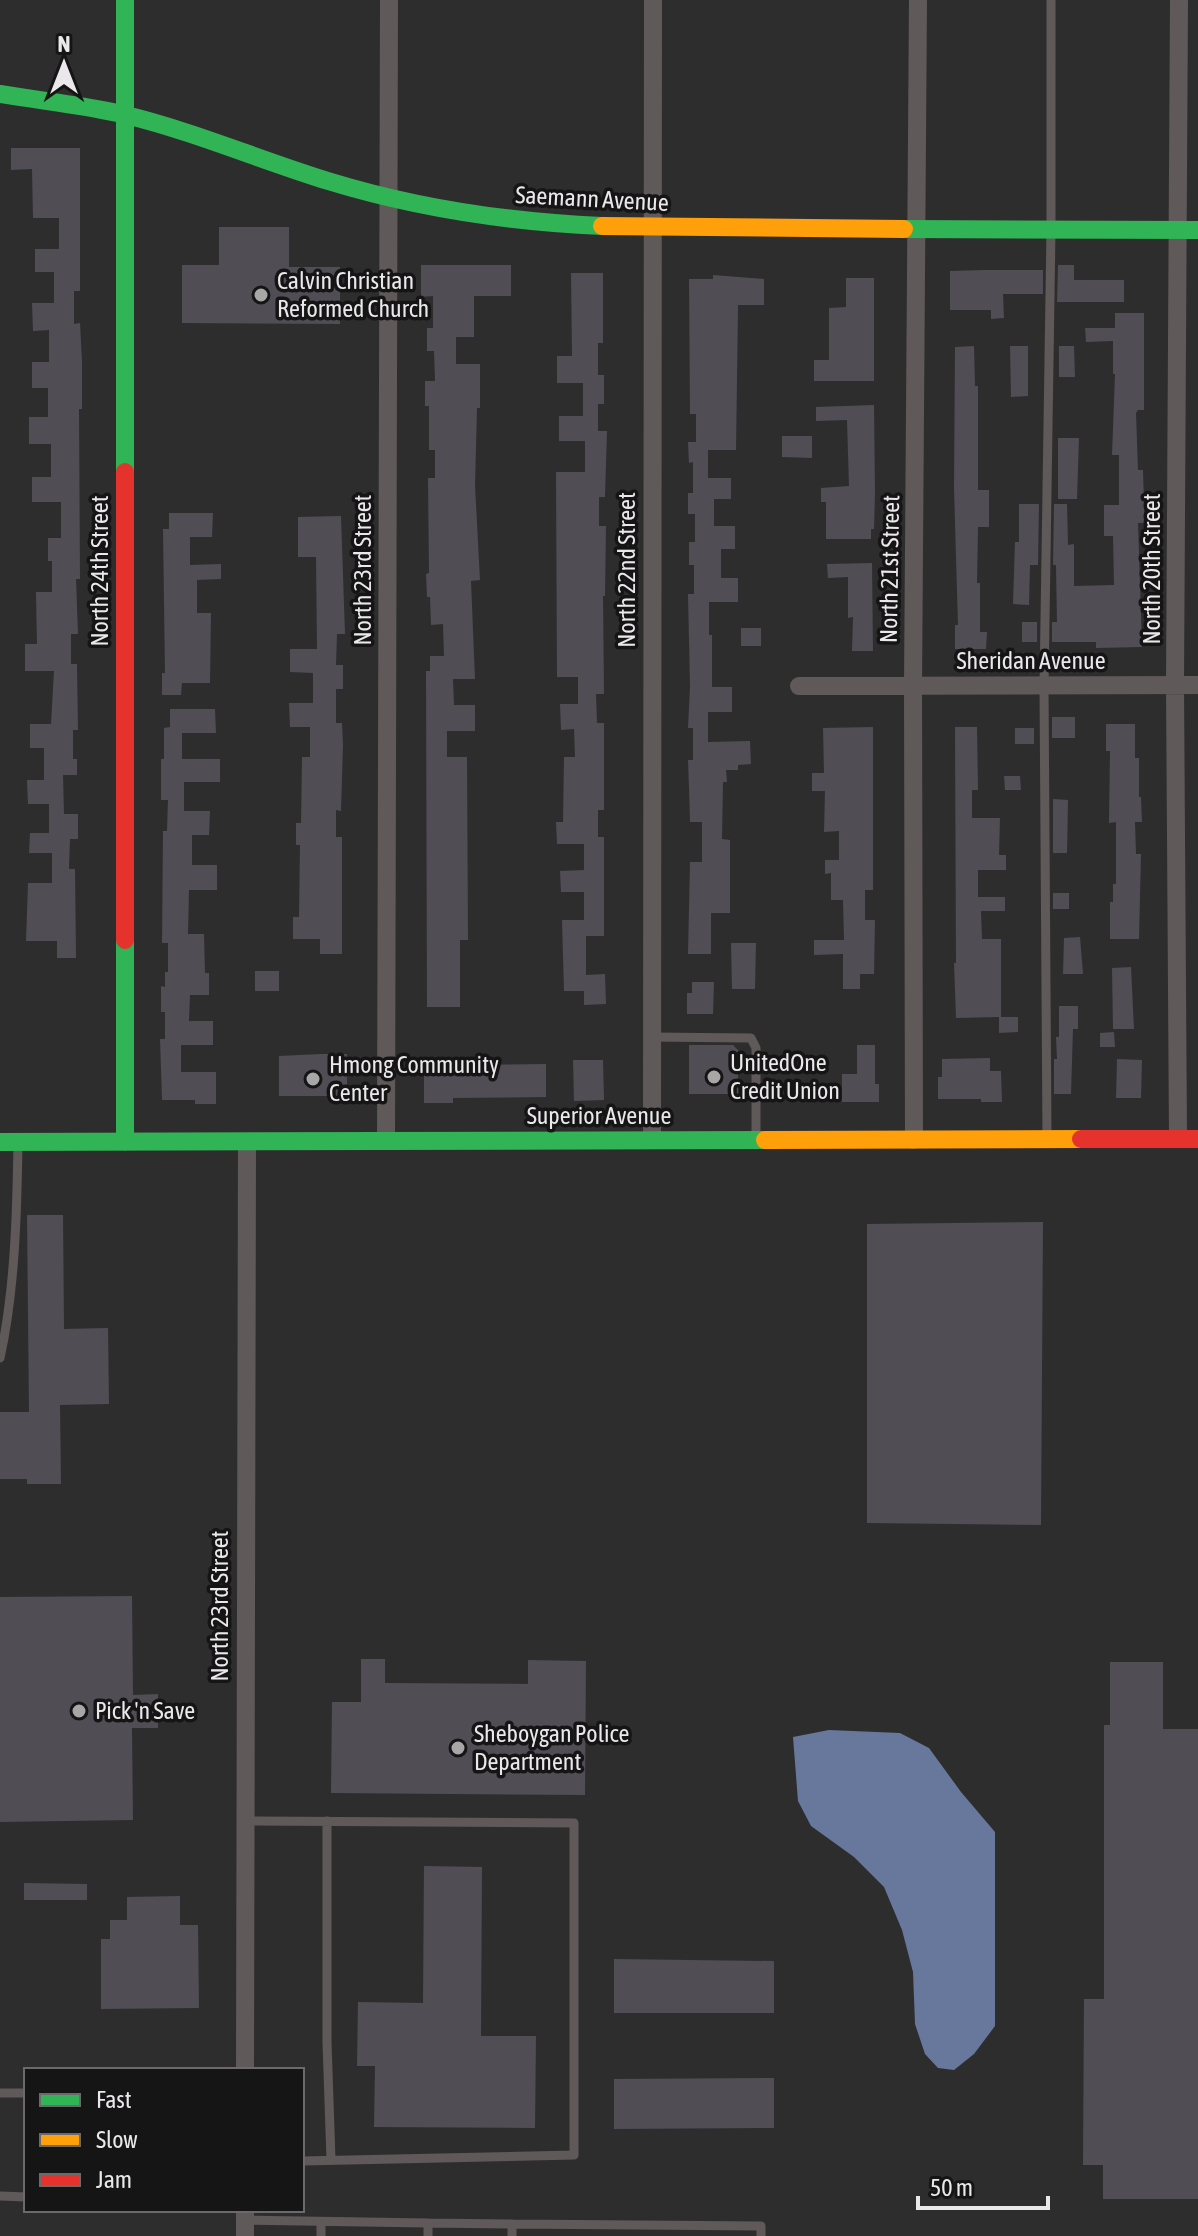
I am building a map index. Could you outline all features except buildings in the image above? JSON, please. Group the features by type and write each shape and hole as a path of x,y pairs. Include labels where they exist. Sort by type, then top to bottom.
{"street":[{"name":"North 24th Street","path":"125,0 125,1142"},
{"name":"North 23rd Street","path":"386,1141 389,0"},
{"name":"North 22nd Street","path":"652,1140 653,0"},
{"name":"North 21st Street","path":"914,1140 913,686 918,0"},
{"name":"North 20th Street","path":"1178,1139 1175,685 1179,0"},
{"name":"Saemann Avenue","path":"0,94 124,115 207,139 329,181 387,196 488,216 553,224 652,228 1198,230"},
{"name":"Sheridan Avenue","path":"799,686 1198,685"},
{"name":"Superior Avenue","path":"9,1142 1198,1139"},
{"name":"North 23rd Street","path":"245,2068 247,1142"}],"lane":[{"path":"1047,1139 1044,686 1051,0"},
{"path":"650,1037 751,1038 756,1048 756,1140"},
{"path":"0,1358 6,1333 18,1189 9,1142"},
{"path":"244,1821 574,1823 574,2155 304,2161"},
{"path":"327,1821 327,2042 331,2160"},
{"path":"0,2093 24,2093"},
{"path":"0,2196 24,2197"},
{"path":"245,2222 761,2226 761,2236"},
{"path":"321,2222 321,2236"},
{"path":"400,2223 400,2236"},
{"path":"428,2223 428,2236"},
{"path":"512,2224 512,2236"}],"water":[{"path":"829,1730 900,1733 929,1748 995,1832 995,2026 974,2054 954,2070 938,2068 925,2054 915,2024 913,1972 902,1930 884,1887 854,1857 811,1826 798,1801 793,1737"}],"traffic: fast":[{"path":"125,0 125,472"},
{"path":"0,94 126,115 328,181 395,199 498,217 602,226"},
{"path":"904,229 1198,230"},
{"path":"125,940 125,1142"},
{"path":"0,1142 765,1140"}],"traffic: slow":[{"path":"602,226 904,229"},
{"path":"765,1140 1081,1139"}],"traffic: jam":[{"path":"125,472 125,940"},
{"path":"1081,1139 1198,1139"}],"place":[{"name":"Calvin Christian Reformed Church","path":"261,295"},
{"name":"UnitedOne Credit Union","path":"714,1077"},
{"name":"Hmong Community Center","path":"313,1079"},
{"name":"Pick 'n Save","path":"79,1711"},
{"name":"Sheboygan Police Department","path":"458,1748"}]}
